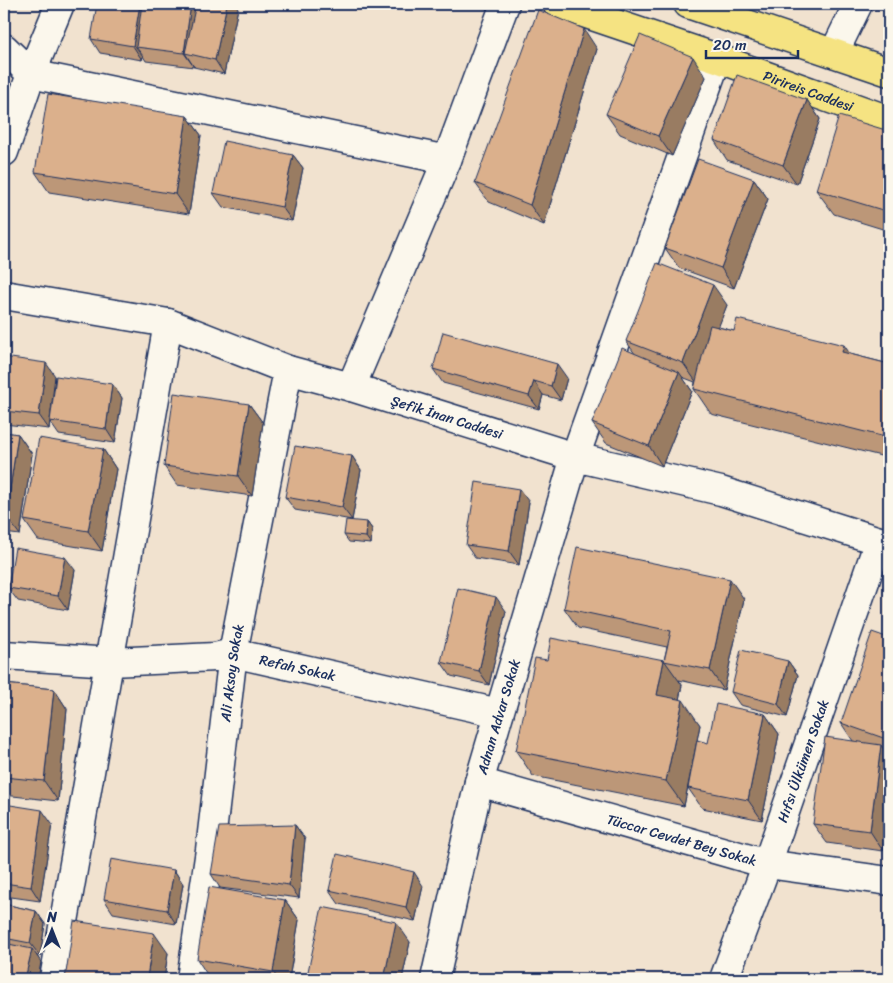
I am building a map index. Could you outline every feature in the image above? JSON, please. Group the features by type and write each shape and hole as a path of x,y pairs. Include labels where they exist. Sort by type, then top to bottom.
{"highway":[{"name":"Pirireis Caddesi","path":"557,4 717,58 889,120"},
{"path":"688,4 889,72"}],"street":[{"path":"4,152 31,74 60,4"},
{"path":"351,387 448,160 505,4"},
{"path":"834,53 858,4"},
{"path":"4,48 31,74 448,160"},
{"name":"Adnan Advar Sokak","path":"435,979 479,782 575,457 717,58"},
{"name":"Şefik İnan Caddesi","path":"4,295 168,323 288,370 351,387 575,457 721,491 884,543"},
{"path":"54,979 111,662 168,323"},
{"name":"Ali Aksoy Sokak","path":"191,979 210,850 233,653 288,370"},
{"name":"Hıfsı Ülkümen Sokak","path":"724,979 884,543"},
{"name":"Refah Sokak","path":"4,655 111,662 216,657 233,653 498,713"},
{"name":"Tüccar Cevdet Bey Sokak","path":"479,782 767,864 889,881"}],"building":[{"path":"97,4 140,4 133,46 91,39"},
{"path":"142,4 191,4 184,53 136,47"},
{"path":"196,4 227,4 215,60 185,53"},
{"path":"538,10 584,29 530,205 475,183"},
{"path":"640,35 693,57 658,136 606,114"},
{"path":"737,75 807,100 783,165 714,140"},
{"path":"48,94 187,116 175,194 35,172"},
{"path":"839,116 889,131 889,212 816,190"},
{"path":"224,141 293,155 282,207 213,193"},
{"path":"698,159 754,179 721,268 665,248"},
{"path":"657,263 713,285 683,363 626,341"},
{"path":"737,319 844,345 842,352 889,364 889,438 694,389 710,325 734,331"},
{"path":"443,332 557,364 551,386 534,381 529,396 433,369"},
{"path":"622,348 679,372 649,446 592,423"},
{"path":"4,357 46,363 39,415 4,411"},
{"path":"56,376 112,384 106,429 50,421"},
{"path":"174,393 249,404 238,476 164,466"},
{"path":"4,432 18,434 6,516 4,515"},
{"path":"39,438 103,449 88,531 24,520"},
{"path":"295,446 352,456 342,507 285,497"},
{"path":"476,482 519,489 509,551 466,545"},
{"path":"346,520 367,522 366,537 344,535"},
{"path":"577,547 730,579 710,670 664,661 671,631 564,608"},
{"path":"15,548 65,557 58,596 8,588"},
{"path":"458,588 496,597 479,671 441,662"},
{"path":"872,632 889,638 889,740 841,723"},
{"path":"551,638 664,660 657,695 683,700 666,781 516,751 535,658 547,660"},
{"path":"741,650 788,661 778,704 731,692"},
{"path":"4,684 54,689 44,781 4,777"},
{"path":"716,704 765,714 748,800 688,788 697,740 708,743"},
{"path":"825,737 881,745 870,831 813,824"},
{"path":"4,804 42,810 31,887 4,883"},
{"path":"295,825 289,885 211,874 219,827"},
{"path":"337,854 414,872 406,907 329,890"},
{"path":"111,859 174,870 167,910 104,899"},
{"path":"209,887 285,900 273,972 197,959"},
{"path":"4,904 36,911 30,943 4,938"},
{"path":"322,907 396,922 384,979 325,979 307,976"},
{"path":"74,921 154,933 147,977 133,975 132,979 65,979"},
{"path":"4,943 32,949 25,979 4,979"}]}
